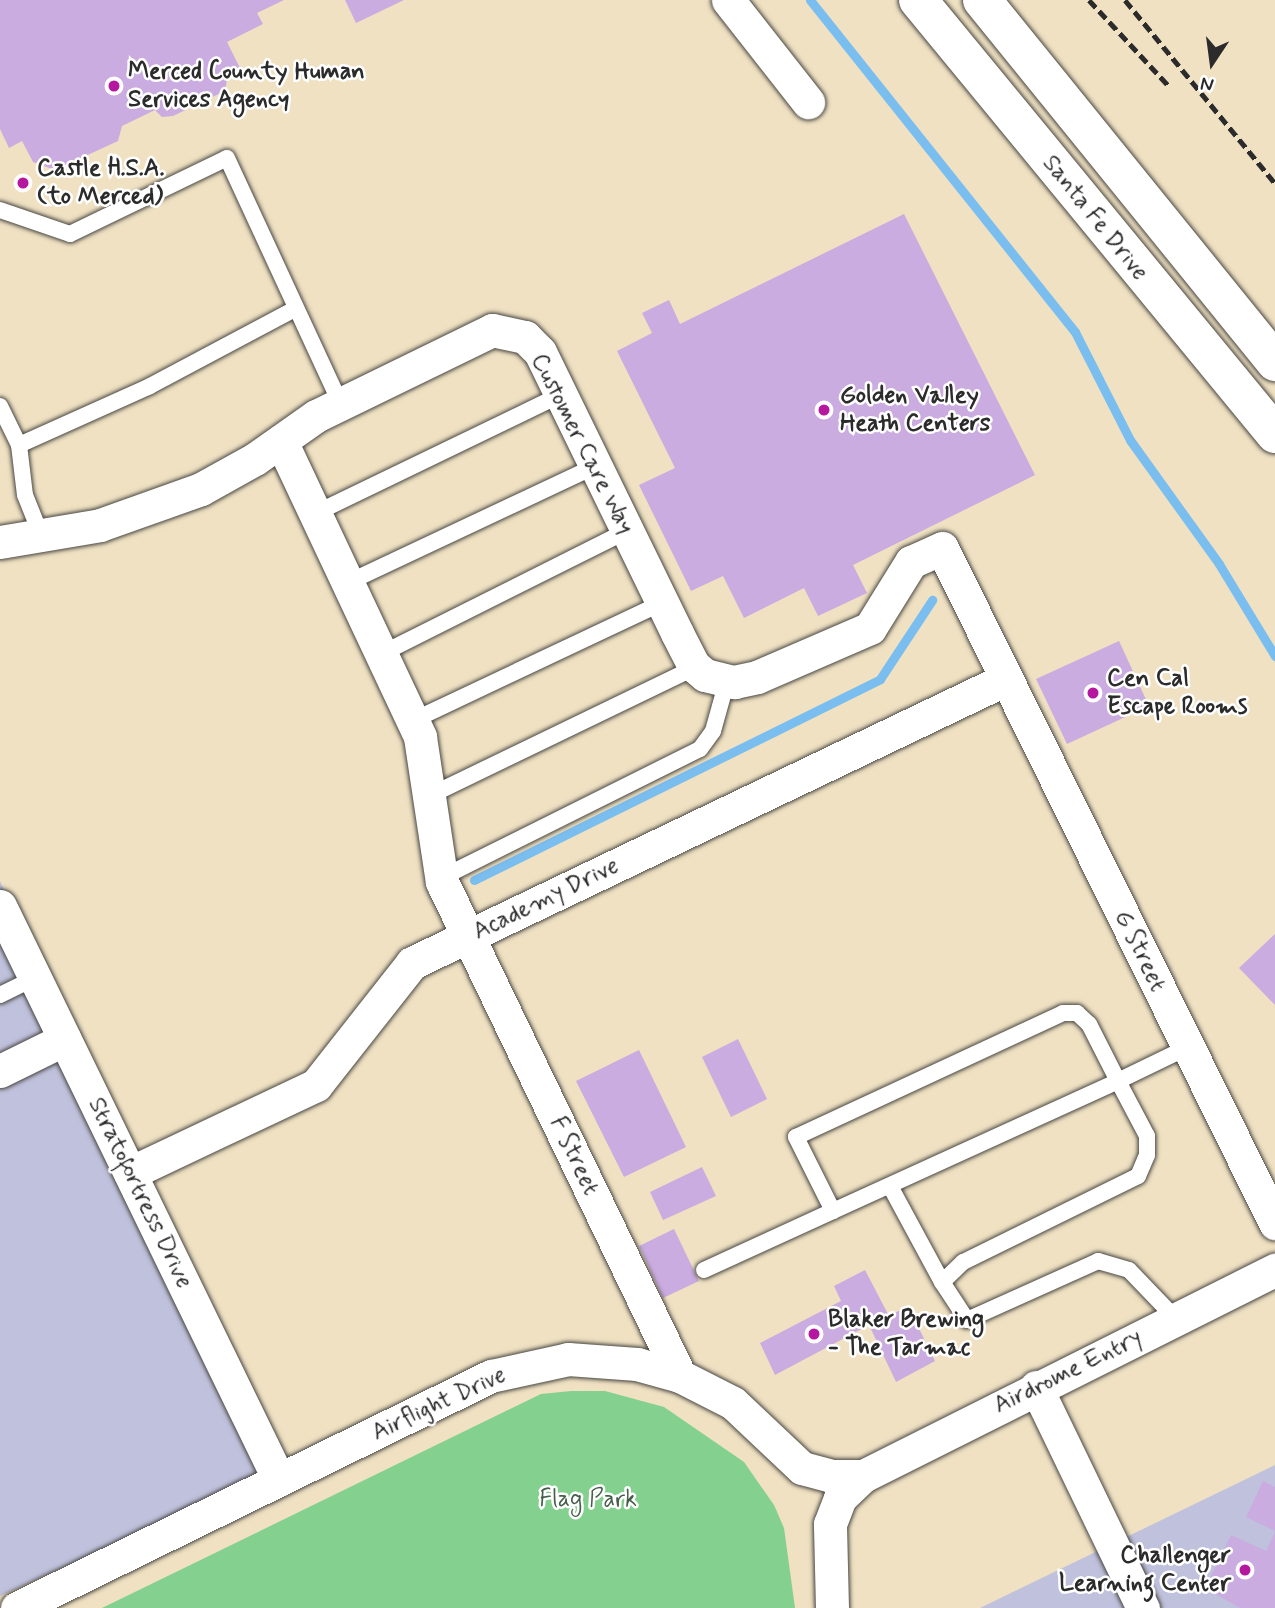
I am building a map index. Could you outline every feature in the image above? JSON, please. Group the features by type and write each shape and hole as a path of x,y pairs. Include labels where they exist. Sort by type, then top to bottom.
{"main road":[{"name":"Santa Fe Drive","path":"918,0 1275,434"},
{"name":"Santa Fe Drive","path":"982,0 1275,362"}],"street":[{"path":"728,0 808,102"},
{"name":"Customer Care Way","path":"0,542 100,525 176,499 223,478 341,405 492,330 525,337 540,352 696,667"},
{"name":"F Street","path":"281,441 414,720 441,878 680,1376"},
{"path":"696,667 727,681 757,677 870,628 911,562 942,548 1006,678"},
{"name":"Academy Drive","path":"130,1173 316,1085 412,963 1006,678"},
{"name":"G Street","path":"1006,678 1275,1223"},
{"name":"Stratofortress Drive","path":"0,906 279,1480"},
{"path":"0,1071 65,1039"},
{"name":"Airdrome Entry","path":"863,1476 1035,1387 1275,1270"},
{"name":"Airflight Drive","path":"17,1608 491,1376 529,1365 600,1360 680,1376 733,1403 802,1468 831,1476 863,1476"},
{"path":"1035,1387 1143,1608"},
{"path":"832,1608 830,1524 840,1498 863,1476"}],"lane":[{"path":"0,210 70,234 227,158 341,405"},
{"path":"19,444 150,386 295,309"},
{"path":"316,513 561,395"},
{"path":"0,406 19,444 25,495 41,536"},
{"path":"349,582 596,466"},
{"path":"383,653 627,531"},
{"path":"414,720 662,603"},
{"path":"429,796 696,667"},
{"path":"441,878 700,749 713,731 727,681"},
{"path":"0,995 35,978"},
{"path":"833,1211 796,1137 1063,1013 1077,1013 1089,1024 1147,1136 1145,1164 1138,1176 963,1262 943,1282"},
{"path":"704,1270 1188,1047"},
{"path":"890,1186 967,1320 1098,1261 1129,1270 1175,1319"}],"shaded area":[{"path":"0,881 276,1471 0,1596"},
{"path":"1275,1465 1275,1608 980,1608 1112,1544"}],"green space":[{"name":"Flag Park","path":"605,1391 664,1407 744,1462 774,1505 784,1528 795,1608 102,1608 541,1394"}],"building":[{"name":"Merced County Human Services Agency","path":"0,0 284,0 257,13 263,24 227,42 240,68 228,74 225,91 173,116 162,117 155,110 122,126 118,141 55,170 33,162 22,141 9,148 0,129"},
{"name":"Merced County Human Services Agency","path":"345,0 404,0 356,23"},
{"name":"Golden Valley Heath Centers","path":"904,214 1035,475 853,565 867,593 818,616 804,588 744,618 723,576 691,591 639,485 675,468 617,351 652,333 642,313 669,300 680,324"},
{"name":"Cen Cal Escape Rooms","path":"1119,641 1149,706 1067,744 1036,679"},
{"path":"1275,934 1275,1005 1239,968"},
{"path":"738,1039 767,1099 731,1117 702,1057"},
{"path":"639,1050 686,1147 624,1177 576,1081"},
{"path":"702,1167 716,1196 663,1220 650,1192"},
{"path":"674,1229 699,1281 663,1298 639,1246"},
{"name":"Blaker Brewing - The Tarmac","path":"865,1270 889,1316 908,1306 935,1361 896,1382 869,1325 775,1375 760,1343 841,1301 834,1286"},
{"name":"Challenger Learning Center","path":"1263,1481 1275,1487 1275,1531 1246,1517"},
{"name":"Challenger Learning Center","path":"1275,1532 1275,1608 1240,1608 1205,1588 1231,1535 1266,1551"}],"waterway":[{"path":"810,0 1075,332 1130,440 1219,564 1275,656"},
{"path":"474,880 880,679 932,600"}],"railway":[{"path":"1089,0 1169,86"},
{"path":"1125,0 1275,183"}],"place":[{"name":"Merced County Human Services Agency","path":"114,86"},
{"name":"Castle H.S.A. (to Merced)","path":"23,183"},
{"name":"Golden Valley Heath Centers","path":"824,410"},
{"name":"Cen Cal Escape Rooms","path":"1093,693"},
{"name":"Blaker Brewing - The Tarmac","path":"814,1334"},
{"name":"Challenger Learning Center","path":"1245,1570"}]}
